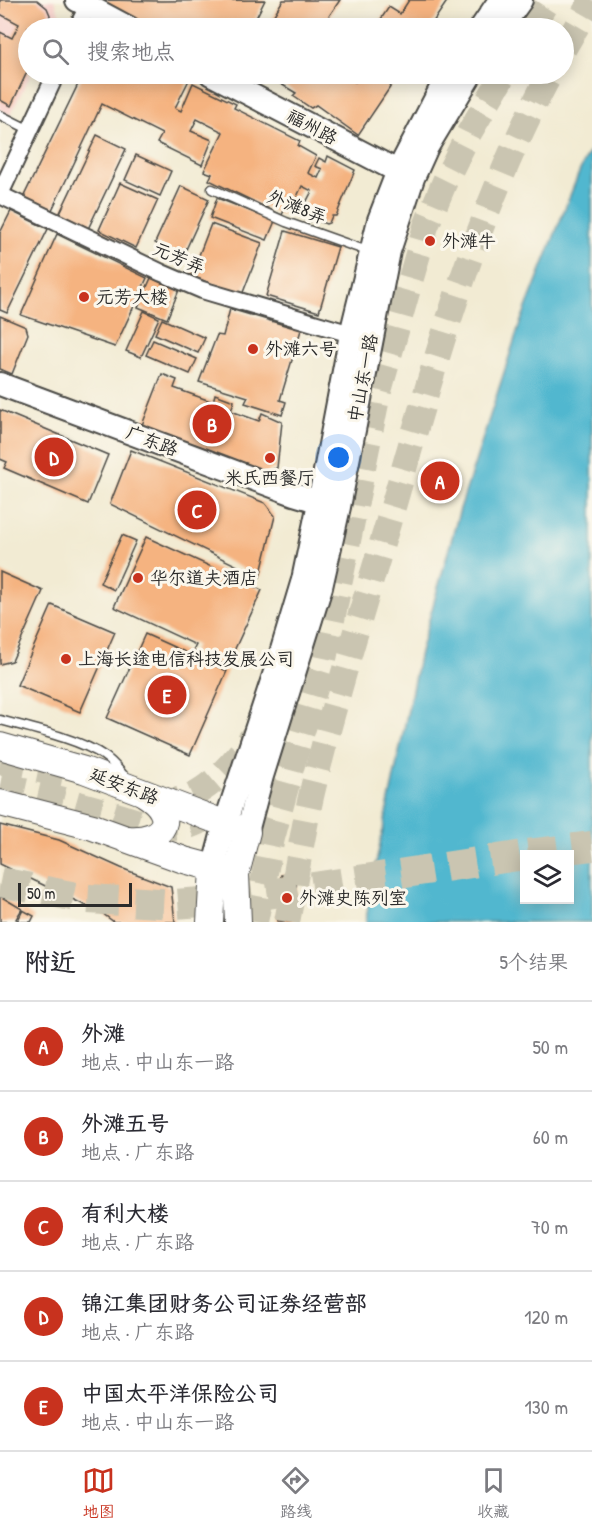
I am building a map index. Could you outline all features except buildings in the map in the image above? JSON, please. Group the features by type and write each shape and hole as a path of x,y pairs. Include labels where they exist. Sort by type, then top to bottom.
{"main road":[{"path":"488,18 500,0"},
{"path":"508,18 521,0"},
{"path":"85,2 112,18"},
{"name":"福州路","path":"230,84 405,175"},
{"name":"中山东一路","path":"329,505 351,334 371,252 380,220 405,175 444,84"},
{"name":"中山东一路","path":"236,828 289,628 329,505 405,175 427,147 465,84"},
{"name":"广东路","path":"0,384 329,505"},
{"name":"延安东路","path":"0,746 84,770 236,828"},
{"path":"128,839 142,840 156,836 165,818 159,805 142,793"},
{"path":"0,803 58,817 225,871"},
{"path":"210,922 236,828"},
{"path":"225,871 238,922"}],"street":[{"path":"80,18 85,2"},
{"path":"0,195 51,84"},
{"name":"元芳弄","path":"0,195 202,290 351,334"}],"lane":[{"path":"0,115 30,130"},
{"name":"外滩8弄","path":"212,189 286,222 371,252"},
{"path":"0,720 71,741 96,751 111,762 142,793"}],"shaded area":[{"path":"0,0 53,0 59,18 18,18 18,84 26,84 10,115 0,110"}],"water":[{"path":"592,147 592,922 366,922 369,897 420,652 460,509 519,326 580,170"}],"tunnel":[{"path":"536,18 548,0"},
{"path":"574,31 592,0"},
{"path":"255,922 272,838 324,659 377,398 426,226 469,133 498,84"},
{"path":"287,922 306,818 323,748 427,391 480,229 524,125 545,84"},
{"path":"154,800 170,801 185,798 199,791 225,770 255,733"},
{"path":"0,762 63,775"},
{"path":"0,785 163,827 189,826 221,809"},
{"path":"560,850 592,846"},
{"path":"0,882 87,899 176,904 228,900 520,856"}],"place":[{"name":"外滩牛","path":"430,241"},
{"name":"元芳大楼","path":"84,297"},
{"name":"外滩六号","path":"253,349"},
{"name":"外滩五号","path":"212,424"},
{"name":"锦江集团财务公司证券经营部","path":"54,457"},
{"name":"米氏西餐厅","path":"270,458"},
{"name":"外滩","path":"440,481"},
{"name":"有利大楼","path":"197,510"},
{"name":"华尔道夫酒店","path":"138,578"},
{"name":"上海长途电信科技发展公司","path":"66,659"},
{"name":"中国太平洋保险公司","path":"167,695"},
{"name":"外滩史陈列室","path":"287,898"}]}
